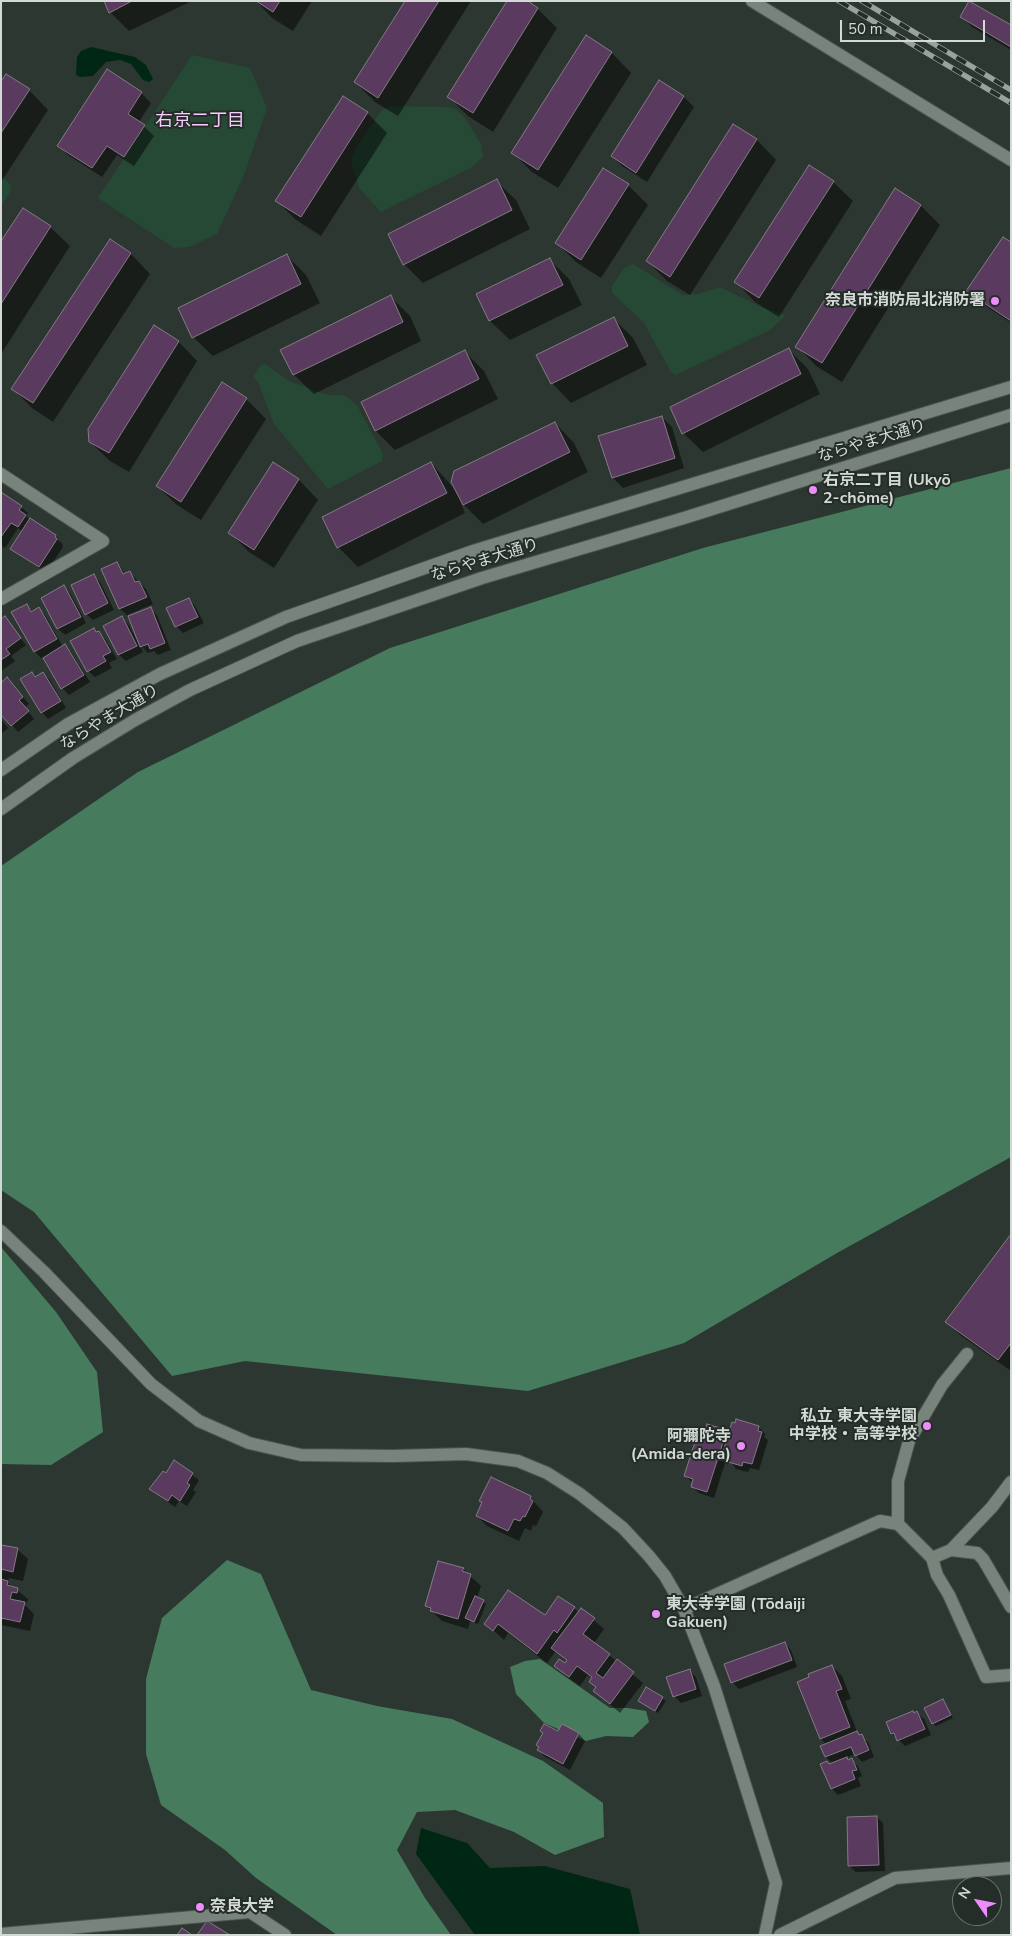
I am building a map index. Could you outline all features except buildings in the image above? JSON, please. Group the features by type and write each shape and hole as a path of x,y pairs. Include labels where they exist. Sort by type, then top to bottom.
{"street":[{"path":"752,1 1011,160"},
{"name":"ならやま大通り","path":"1,770 85,715 160,674 286,617 473,551 1011,387"},
{"name":"ならやま大通り","path":"1,809 73,758 134,720 190,690 297,640 482,578 693,515 1011,415"},
{"path":"1,474 103,541 1,599"},
{"path":"1,1231 44,1272 151,1384 199,1421 249,1443 301,1455 393,1456 466,1454 518,1461 547,1473 580,1494 623,1528 655,1562 684,1609 714,1686 776,1883 766,1930 779,1935 895,1878 1011,1868"},
{"path":"898,1524 898,1481 909,1441 942,1386 967,1354"},
{"path":"932,1558 951,1550 992,1507 1011,1482"},
{"path":"684,1609 880,1522 898,1524 918,1541 932,1558 937,1575 949,1595 986,1677 1011,1675"},
{"path":"951,1550 978,1553 984,1559 1011,1607"},
{"path":"1,1934 250,1912 285,1935"}],"shaded area":[{"path":"91,47 135,57 146,65 153,79 149,82 143,80 131,64 120,60 106,62 93,76 80,77 76,75 77,57 81,51"},
{"path":"192,55 250,68 267,108 244,175 217,234 189,247 174,248 98,198"},
{"path":"392,106 449,107 457,110 465,118 481,144 483,157 472,167 381,212 359,188 351,162 356,148 381,111"},
{"path":"2,177 11,185 10,192 1,206"},
{"path":"633,264 683,295 698,294 720,287 763,308 785,316 770,330 676,375 671,372 644,323 612,293 612,286 624,268"},
{"path":"265,364 289,381 327,395 343,395 349,398 358,407 383,454 382,461 328,489 274,424 258,382 253,377 261,365"},
{"path":"1011,468 1011,1157 837,1253 684,1343 528,1391 245,1361 172,1376 34,1212 1,1190 1,866 138,772 390,648 703,548"},
{"path":"1,1247 56,1312 97,1372 103,1432 51,1465 1,1464"},
{"path":"227,1560 261,1574 311,1690 377,1706 452,1719 543,1761 603,1803 604,1837 555,1855 514,1832 455,1810 417,1812 397,1850 425,1898 451,1935 337,1935 256,1878 225,1850 161,1805 146,1754 146,1679 162,1618"},
{"path":"540,1659 610,1708 646,1711 649,1722 633,1737 606,1736 586,1741 544,1723 516,1694 510,1667 525,1661"},
{"path":"421,1828 467,1843 490,1868 545,1866 630,1889 640,1935 475,1935 416,1854"}],"railway":[{"path":"839,1 1011,103"},
{"path":"862,1 1011,90"}],"place":[{"name":"奈良市消防局北消防署","path":"995,301"},
{"name":"右京二丁目 (Ukyō 2-chōme)","path":"813,490"},
{"name":"私立 東大寺学園 中学校・高等学校","path":"927,1426"},
{"name":"阿彌陀寺 (Amida-dera)","path":"741,1446"},
{"name":"東大寺学園 (Tōdaiji Gakuen)","path":"656,1614"},
{"name":"奈良大学","path":"200,1907"}],"district":[{"name":"右京二丁目","path":"200,122"}]}
